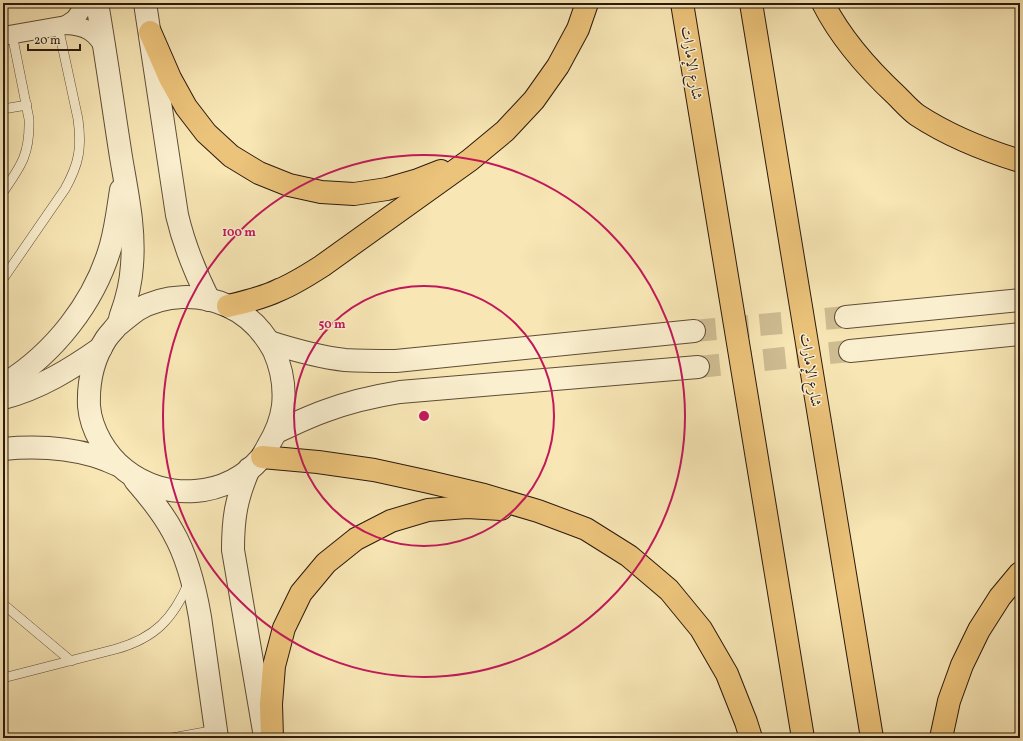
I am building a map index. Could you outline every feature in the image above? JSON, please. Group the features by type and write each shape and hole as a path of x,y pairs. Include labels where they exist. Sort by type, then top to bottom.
{"highway":[{"path":"219,303 253,300 277,291 306,276 470,160 505,131 534,100 558,66 578,29 587,3"},
{"name":"شارع الإمارات","path":"682,3 803,738"},
{"name":"شارع الإمارات","path":"751,3 872,738"},
{"path":"823,3 853,51 883,84 916,114 955,137 1020,161"},
{"path":"150,32 170,78 186,107 206,133 231,156 259,173 289,185 321,192 354,194 387,189 418,180 470,160"},
{"path":"255,463 318,462 374,470 477,493 538,511 586,529 629,556 669,590 701,630 727,674 751,738"},
{"path":"272,738 271,704 274,666 284,628 301,593 326,563 356,538 391,520 428,510 467,507 538,511"},
{"path":"941,738 949,701 962,664 979,630 1000,597 1020,572"}],"street":[{"path":"62,26 74,18 82,10 86,3"},
{"path":"97,3 130,204 132,225 132,265 129,285 118,325"},
{"path":"145,3 181,233 201,283 219,303"},
{"path":"7,35 62,26 76,26 85,28 94,34 105,49"},
{"path":"3,385 52,347 72,324 88,298 101,272 111,245 121,187 122,157"},
{"path":"217,734 200,617 184,554 162,512 104,448 95,430 89,409 89,388 92,367 108,335 118,325 138,310 160,300 185,297 219,303 244,315 258,328 269,342 278,359 283,377 284,396 282,414 276,432 255,463 241,488 233,529 233,550 265,738"},
{"path":"846,317 1020,300"},
{"path":"269,342 294,350 344,360 396,361 694,331"},
{"path":"850,351 1020,334"},
{"path":"3,398 35,387 58,376 101,348"},
{"path":"276,432 337,407 374,396 400,392 698,367"},
{"path":"3,449 24,447 72,450 95,456 125,470 150,485 170,491 191,492 212,488 231,481 255,463"}],"lane":[{"path":"3,279 65,189 77,163 80,134 62,26"},
{"path":"3,192 18,171 24,159 30,132 27,105 7,35"},
{"path":"3,109 27,105"},
{"path":"3,678 128,646 139,641 150,635 169,618 182,597 191,577"},
{"path":"3,604 71,661"},
{"path":"172,738 217,734"}],"tunnel":[{"path":"694,331 846,317"},
{"path":"698,367 850,351"}]}
